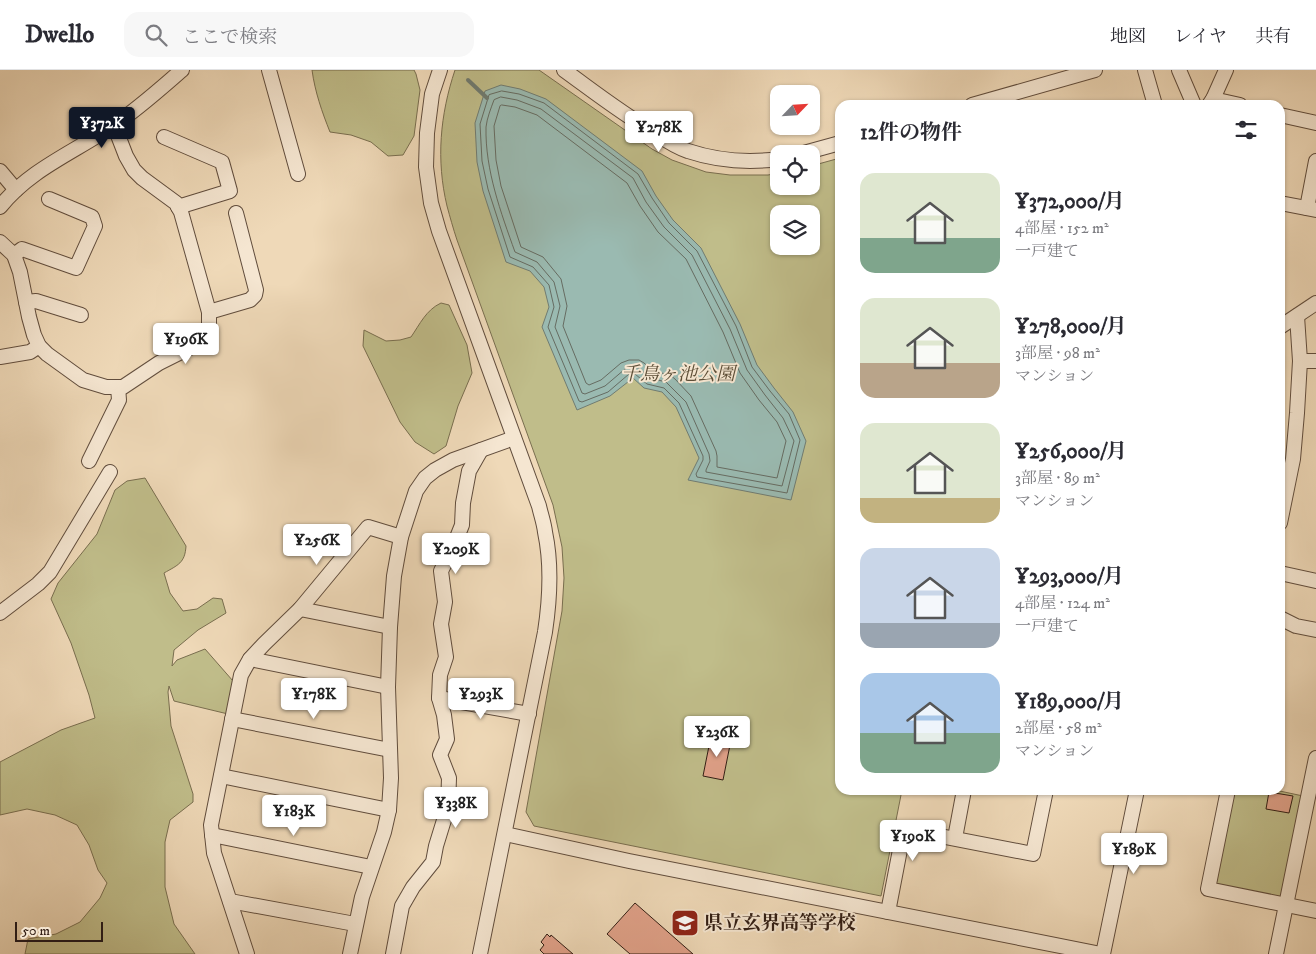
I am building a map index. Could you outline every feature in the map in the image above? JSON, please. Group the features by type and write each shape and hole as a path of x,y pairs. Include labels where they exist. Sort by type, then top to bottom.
{"street":[{"path":"0,207 16,190 42,168 114,125 182,70"},
{"path":"269,70 298,174"},
{"path":"440,70 432,94 427,133 426,167 432,203 442,238 539,506 546,534 550,567 548,614 480,954"},
{"path":"564,70 635,121 674,145 688,151 724,160 737,162 770,160"},
{"path":"990,100 1095,70"},
{"path":"1145,70 1154,100"},
{"path":"1179,70 1192,100"},
{"path":"1212,100 1226,70"},
{"path":"1285,116 1316,123"},
{"path":"0,242 14,255 20,272 34,335 39,346 83,380 106,388 123,387 159,363 199,343 209,327 209,312 181,212 176,203 134,170 126,156 114,125"},
{"path":"164,138 222,162 230,191 178,207"},
{"path":"820,148 835,144"},
{"path":"1285,203 1311,209 1316,162"},
{"path":"0,171 16,190"},
{"path":"14,255 22,249 76,268 94,226 92,217 49,199"},
{"path":"209,312 250,300 255,295 256,290 236,213"},
{"path":"26,302 36,301 81,315"},
{"path":"1285,324 1316,303"},
{"path":"1285,499 1293,459 1300,361 1297,316"},
{"path":"0,356 30,352 39,346"},
{"path":"1300,361 1316,361"},
{"path":"89,461 119,400 118,387"},
{"path":"350,954 362,897 384,832 389,810 391,778 388,687 394,576 402,537 416,491 425,478 453,460 514,438"},
{"path":"393,954 402,906 413,887 433,862 448,807 449,778 440,756 446,739 444,715 439,698 440,675 446,656 441,624 445,602 441,571 462,525 469,471 481,450"},
{"path":"0,613 38,584 50,572 110,472"},
{"path":"247,954 214,853 210,825 241,675 250,659 300,610 368,527 402,537"},
{"path":"1285,574 1316,581"},
{"path":"300,610 390,627"},
{"path":"1285,620 1296,626 1316,630"},
{"path":"250,659 388,687"},
{"path":"439,698 529,714"},
{"path":"232,719 390,750"},
{"path":"1276,954 1316,758"},
{"path":"221,776 389,810"},
{"path":"955,838 963,795"},
{"path":"888,912 904,828 1033,854 1045,795"},
{"path":"505,834 630,861 1102,954 1136,795"},
{"path":"1227,795 1208,889 1316,911"},
{"path":"212,835 371,867"},
{"path":"230,901 355,924"}],"green space":[{"path":"312,70 414,70 420,90 414,136 403,155 388,156 371,142 351,135 330,132 319,102"},
{"name":"千鳥ヶ池公園","path":"455,70 539,70 652,149 672,160 706,172 730,175 770,175 770,195 820,195 820,164 835,159 835,795 901,795 881,896 534,826 526,812 562,611 564,578 562,547 553,505 457,240 447,206 441,155 443,121"},
{"path":"441,303 449,305 467,345 472,373 458,406 446,446 434,454 415,442 400,422 363,346 364,330 386,341 411,337 427,313"},
{"path":"145,478 186,546 180,563 164,573 170,593 183,611 197,609 213,598 222,599 226,613 198,630 174,650 172,666 177,660 205,649 233,681 228,714 174,701 169,686 168,692 171,726 193,794 193,802 170,820 165,842 165,887 174,924 195,954 25,954 28,939 56,934 80,922 100,898 107,883 98,870 89,845 77,825 55,815 27,809 0,815 0,762 61,730 95,718 71,643 51,599 58,583 97,534 115,490 127,481"},
{"path":"1285,792 1303,796 1283,895 1277,898 1217,886 1214,881 1232,795 1285,795"}],"water":[{"path":"501,85 520,89 546,99 642,171 656,196 673,220 701,248 740,324 757,365 793,412 806,441 791,500 688,480 699,458 676,407 662,392 644,388 633,378 610,396 577,410 542,327 549,307 544,287 530,271 506,262 483,191 477,162 475,123 485,91"}],"building":[{"path":"711,736 731,740 723,780 703,776"},
{"path":"1268,795 1293,796 1289,813 1266,809"},
{"path":"635,903 693,954 630,954 607,934"},
{"path":"547,934 550,937 551,935 573,954 544,954 540,950 544,945 541,942"}],"waterway":[{"path":"468,80 487,98"}],"place":[{"name":"県立玄界高等学校","path":"685,923"}]}
